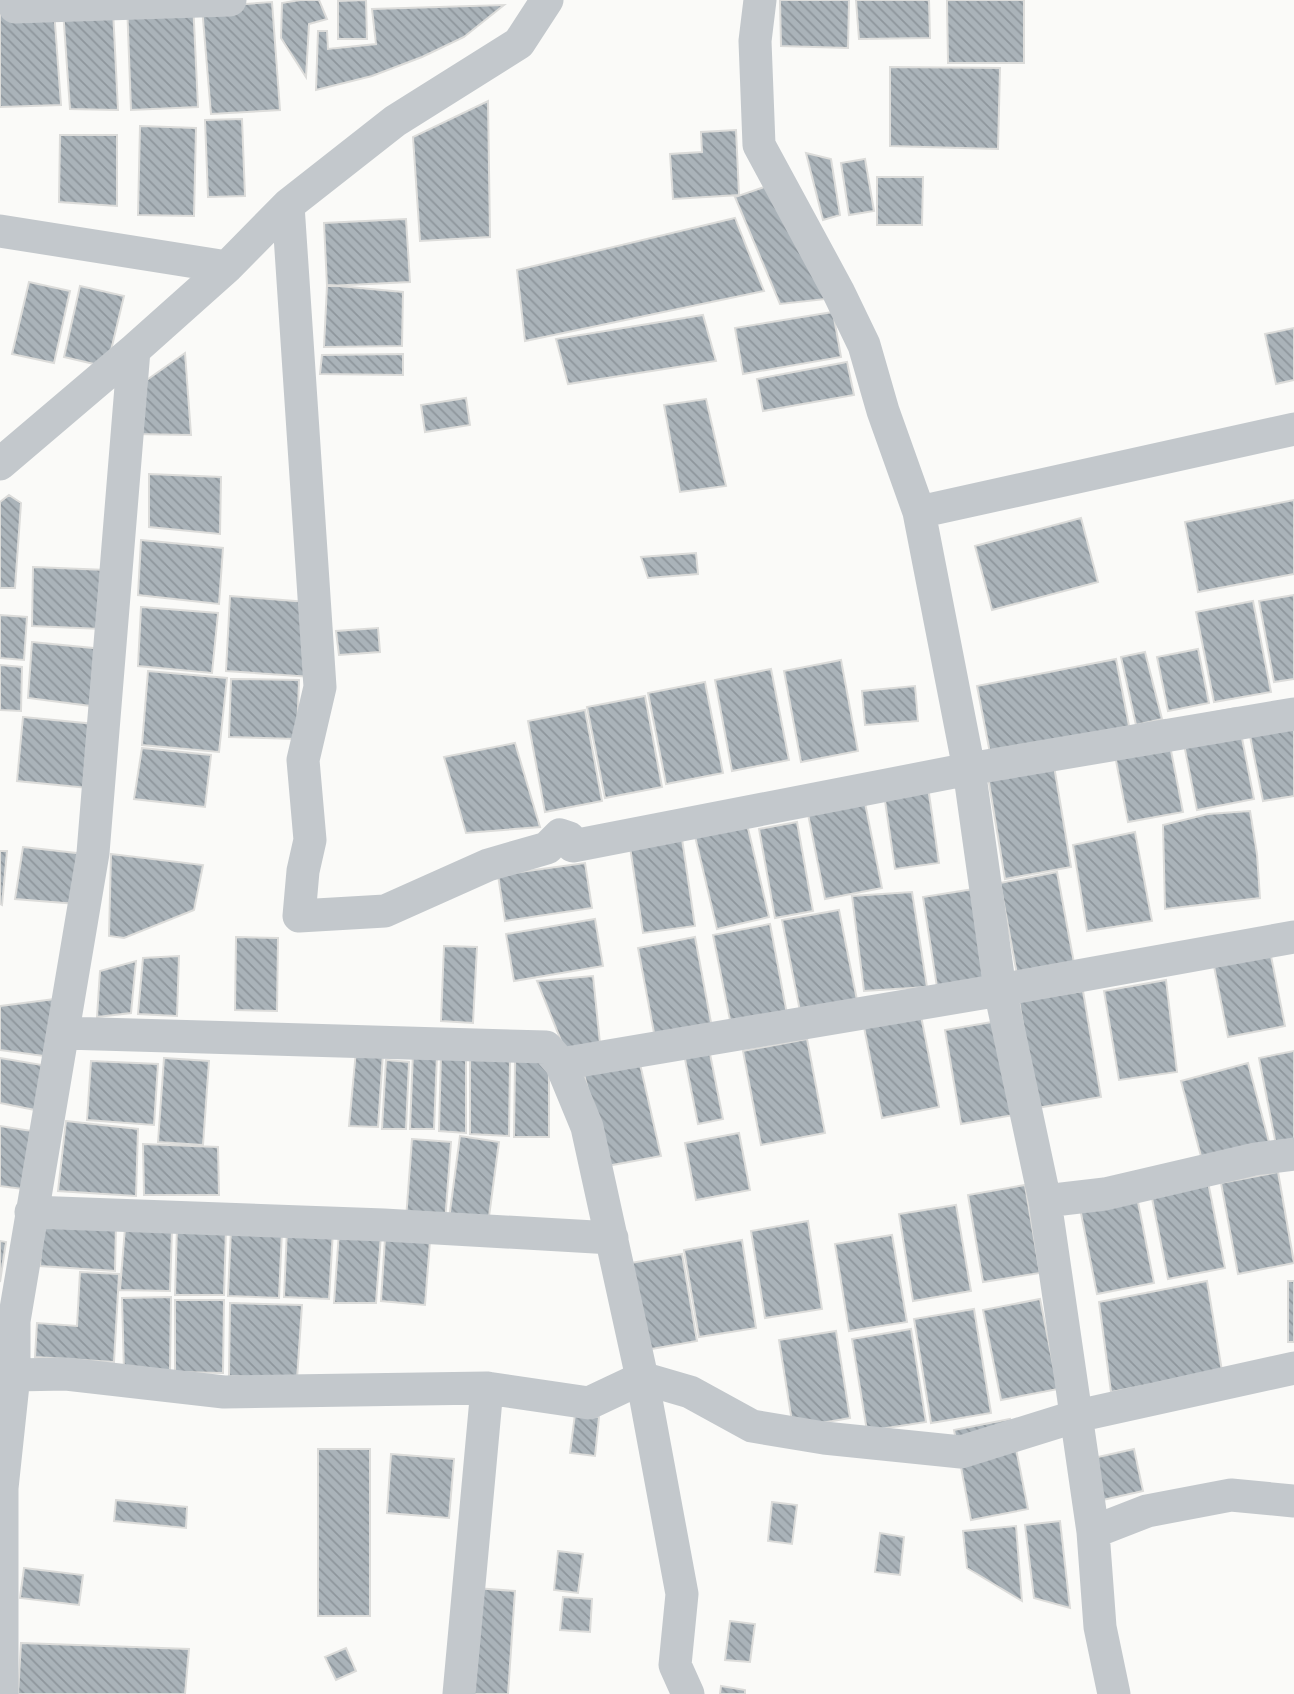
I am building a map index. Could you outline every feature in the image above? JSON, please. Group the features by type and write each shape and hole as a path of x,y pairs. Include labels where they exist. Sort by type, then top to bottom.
{"street":[{"path":"15,7 230,0"},
{"path":"0,464 227,267 288,205 395,121 519,43 547,0"},
{"path":"760,0 755,41 759,145 864,345 883,411 919,512 969,769 1000,990 1045,1201 1093,1532 1100,1627 1114,1694"},
{"path":"288,205 320,687 303,760 310,840 303,871 299,916 386,911 488,864 547,848 560,835 569,838 573,846 969,769 1294,714"},
{"path":"0,231 227,267"},
{"path":"2,1694 2,1488 15,1376 14,1321 93,853 134,350"},
{"path":"919,512 1294,429"},
{"path":"561,1064 1294,937"},
{"path":"64,1033 546,1047 561,1064 587,1128 612,1238 642,1378 682,1594 675,1665 688,1694"},
{"path":"1045,1201 1105,1194 1255,1159 1294,1154"},
{"path":"32,1212 384,1225 612,1238"},
{"path":"15,1376 66,1374 224,1392 487,1388 589,1403 642,1378 690,1392 752,1426 824,1438 961,1452 1077,1416 1294,1368"},
{"path":"459,1694 487,1388"},
{"path":"1093,1532 1147,1511 1231,1495 1294,1501"}],"building":[{"path":"319,0 327,19 309,24 306,77 281,38 282,3"},
{"path":"366,0 367,39 338,39 338,1"},
{"path":"780,0 849,0 848,48 781,46"},
{"path":"856,0 929,0 930,38 859,39"},
{"path":"947,0 1024,0 1024,63 948,63"},
{"path":"193,1 198,107 131,110 127,3"},
{"path":"272,2 280,110 211,114 202,7"},
{"path":"504,5 464,37 422,57 372,76 316,90 318,31 327,31 328,49 376,44 372,9"},
{"path":"54,10 61,105 0,107 0,11"},
{"path":"63,10 113,10 118,110 70,109"},
{"path":"890,67 1000,68 998,149 890,146"},
{"path":"488,101 490,237 420,241 413,137"},
{"path":"242,119 245,196 208,197 205,120"},
{"path":"140,126 196,128 194,216 138,215"},
{"path":"736,130 739,195 673,199 670,154 702,152 701,132"},
{"path":"60,135 117,135 117,206 59,202"},
{"path":"806,153 831,159 840,215 823,220"},
{"path":"865,159 874,211 849,215 841,163"},
{"path":"877,177 923,177 922,225 877,225"},
{"path":"773,184 826,299 780,304 735,197"},
{"path":"735,218 764,291 525,341 517,270"},
{"path":"406,219 410,282 327,286 324,223"},
{"path":"29,282 70,291 54,363 12,354"},
{"path":"327,285 403,292 402,346 324,347"},
{"path":"80,286 124,296 107,367 64,357"},
{"path":"833,312 841,357 743,374 735,328"},
{"path":"703,315 716,361 568,384 556,339"},
{"path":"1294,328 1294,380 1276,384 1265,334"},
{"path":"185,353 191,435 134,434 134,389"},
{"path":"403,354 403,375 320,374 322,355"},
{"path":"847,362 854,395 763,411 757,379"},
{"path":"466,398 470,425 425,432 421,405"},
{"path":"706,399 726,486 680,492 664,405"},
{"path":"149,474 221,477 220,534 149,527"},
{"path":"9,495 21,503 15,588 0,588 0,502"},
{"path":"1294,500 1294,574 1198,592 1185,522"},
{"path":"1081,518 1098,582 992,610 975,546"},
{"path":"141,540 223,548 219,604 138,595"},
{"path":"696,553 698,574 648,578 641,557"},
{"path":"33,567 107,570 102,629 32,626"},
{"path":"1294,595 1294,679 1274,682 1259,601"},
{"path":"230,596 307,602 312,677 226,671"},
{"path":"1253,601 1271,692 1214,702 1196,612"},
{"path":"141,607 218,613 212,673 138,666"},
{"path":"0,615 27,617 24,660 0,658"},
{"path":"378,628 380,652 339,655 336,631"},
{"path":"32,642 103,649 99,707 28,698"},
{"path":"1198,649 1209,703 1168,711 1157,657"},
{"path":"1145,652 1162,719 1136,725 1121,657"},
{"path":"1116,659 1130,731 991,758 977,686"},
{"path":"841,660 858,751 801,762 784,671"},
{"path":"0,665 22,667 21,711 0,710"},
{"path":"771,669 789,760 732,771 715,680"},
{"path":"148,671 227,678 219,752 142,745"},
{"path":"231,679 299,680 297,739 229,737"},
{"path":"705,682 723,773 666,784 648,693"},
{"path":"915,686 918,721 865,725 862,691"},
{"path":"645,696 662,787 605,798 587,707"},
{"path":"1294,701 1294,796 1263,801 1245,711"},
{"path":"1236,708 1254,799 1197,810 1179,719"},
{"path":"585,710 602,801 545,812 528,721"},
{"path":"23,717 95,724 88,788 17,781"},
{"path":"1165,720 1183,812 1128,822 1110,730"},
{"path":"515,743 540,827 466,833 444,757"},
{"path":"142,748 211,755 205,807 134,799"},
{"path":"1054,766 1071,867 1005,879 988,777"},
{"path":"928,787 939,863 895,869 884,794"},
{"path":"864,798 882,888 825,899 807,809"},
{"path":"1250,811 1260,898 1165,909 1163,825 1208,814"},
{"path":"746,820 769,917 717,929 694,832"},
{"path":"797,822 813,911 775,918 759,829"},
{"path":"1135,832 1152,921 1087,931 1073,845"},
{"path":"682,839 695,926 643,933 630,847"},
{"path":"23,847 85,854 77,904 15,899"},
{"path":"0,851 7,851 2,905 0,904"},
{"path":"111,854 203,865 194,910 124,938 109,936"},
{"path":"585,863 592,908 505,921 498,875"},
{"path":"1057,872 1074,963 1017,974 1000,883"},
{"path":"974,889 988,979 937,987 923,897"},
{"path":"912,892 927,987 864,991 852,896"},
{"path":"839,910 857,1000 800,1011 782,920"},
{"path":"595,919 603,966 514,981 506,934"},
{"path":"770,924 787,1014 731,1025 713,935"},
{"path":"1267,936 1285,1026 1228,1037 1210,946"},
{"path":"236,937 278,938 277,1011 235,1010"},
{"path":"695,937 712,1028 655,1038 638,948"},
{"path":"444,946 477,947 473,1023 441,1021"},
{"path":"179,956 177,1016 138,1014 143,958"},
{"path":"136,961 131,1013 97,1017 100,971"},
{"path":"593,976 601,1053 564,1048 537,981"},
{"path":"1166,980 1177,1072 1119,1080 1104,991"},
{"path":"1083,991 1101,1097 1037,1108 1019,1001"},
{"path":"63,998 51,1057 0,1050 0,1006"},
{"path":"921,1016 939,1107 882,1118 864,1027"},
{"path":"998,1021 1014,1115 961,1124 945,1030"},
{"path":"807,1039 825,1133 761,1145 743,1051"},
{"path":"709,1049 723,1119 698,1124 684,1054"},
{"path":"356,1051 383,1053 378,1127 349,1126"},
{"path":"1294,1051 1294,1142 1276,1145 1259,1058"},
{"path":"413,1052 437,1055 434,1129 410,1129"},
{"path":"441,1054 466,1055 466,1133 439,1131"},
{"path":"0,1058 48,1066 40,1111 0,1103"},
{"path":"164,1058 209,1061 203,1145 158,1142"},
{"path":"510,1059 509,1136 470,1134 470,1060"},
{"path":"386,1060 409,1062 406,1129 382,1129"},
{"path":"515,1060 549,1060 549,1137 514,1137"},
{"path":"91,1061 158,1064 154,1125 87,1120"},
{"path":"1248,1063 1269,1142 1202,1160 1181,1081"},
{"path":"640,1064 661,1156 607,1166 584,1074"},
{"path":"66,1121 138,1129 136,1196 58,1191"},
{"path":"0,1126 38,1132 30,1190 0,1186"},
{"path":"739,1133 750,1190 696,1200 685,1143"},
{"path":"460,1136 499,1142 488,1224 449,1219"},
{"path":"412,1139 451,1142 445,1222 406,1219"},
{"path":"143,1144 218,1147 219,1195 144,1195"},
{"path":"1278,1172 1294,1263 1238,1274 1221,1183"},
{"path":"1207,1177 1225,1268 1168,1279 1150,1188"},
{"path":"1025,1185 1040,1273 983,1282 968,1195"},
{"path":"1136,1192 1154,1283 1097,1294 1079,1203"},
{"path":"956,1205 971,1291 913,1301 899,1214"},
{"path":"43,1220 116,1224 115,1271 40,1266"},
{"path":"808,1221 822,1309 765,1318 751,1231"},
{"path":"177,1226 226,1228 224,1295 175,1295"},
{"path":"125,1228 172,1229 170,1291 120,1290"},
{"path":"231,1229 282,1230 279,1298 228,1296"},
{"path":"287,1229 333,1231 329,1299 284,1297"},
{"path":"339,1232 381,1234 376,1303 334,1303"},
{"path":"892,1235 907,1322 849,1331 835,1244"},
{"path":"385,1238 430,1241 425,1305 381,1301"},
{"path":"742,1240 756,1328 699,1337 684,1250"},
{"path":"0,1241 6,1242 0,1282"},
{"path":"682,1254 697,1341 640,1351 625,1264"},
{"path":"80,1272 119,1274 114,1362 35,1357 37,1323 77,1326"},
{"path":"1207,1281 1222,1371 1111,1392 1099,1302"},
{"path":"1288,1281 1294,1281 1294,1342 1288,1342"},
{"path":"171,1297 170,1371 124,1372 122,1298"},
{"path":"1040,1299 1058,1389 1001,1400 983,1310"},
{"path":"175,1300 224,1300 223,1373 175,1372"},
{"path":"230,1303 302,1305 297,1379 229,1376"},
{"path":"974,1309 991,1413 931,1423 914,1319"},
{"path":"911,1329 926,1422 867,1431 852,1339"},
{"path":"836,1331 850,1418 793,1428 779,1340"},
{"path":"575,1414 599,1417 595,1456 570,1453"},
{"path":"1010,1419 1028,1509 971,1520 954,1430"},
{"path":"318,1449 370,1449 370,1616 318,1616"},
{"path":"1134,1449 1143,1491 1098,1501 1089,1459"},
{"path":"391,1454 454,1459 449,1518 387,1513"},
{"path":"116,1500 187,1507 186,1528 114,1521"},
{"path":"772,1502 797,1505 792,1544 768,1541"},
{"path":"1060,1521 1070,1608 1034,1598 1025,1525"},
{"path":"1016,1526 1022,1601 967,1568 963,1531"},
{"path":"880,1533 904,1537 900,1575 875,1572"},
{"path":"558,1551 583,1554 578,1593 554,1590"},
{"path":"24,1568 83,1575 79,1605 20,1598"},
{"path":"475,1588 515,1591 508,1694 468,1694"},
{"path":"563,1597 592,1599 590,1632 560,1630"},
{"path":"730,1621 755,1624 750,1662 725,1660"},
{"path":"21,1643 189,1649 185,1694 18,1694"},
{"path":"346,1648 356,1671 336,1680 325,1657"},
{"path":"721,1686 745,1690 745,1694 720,1694"}]}
